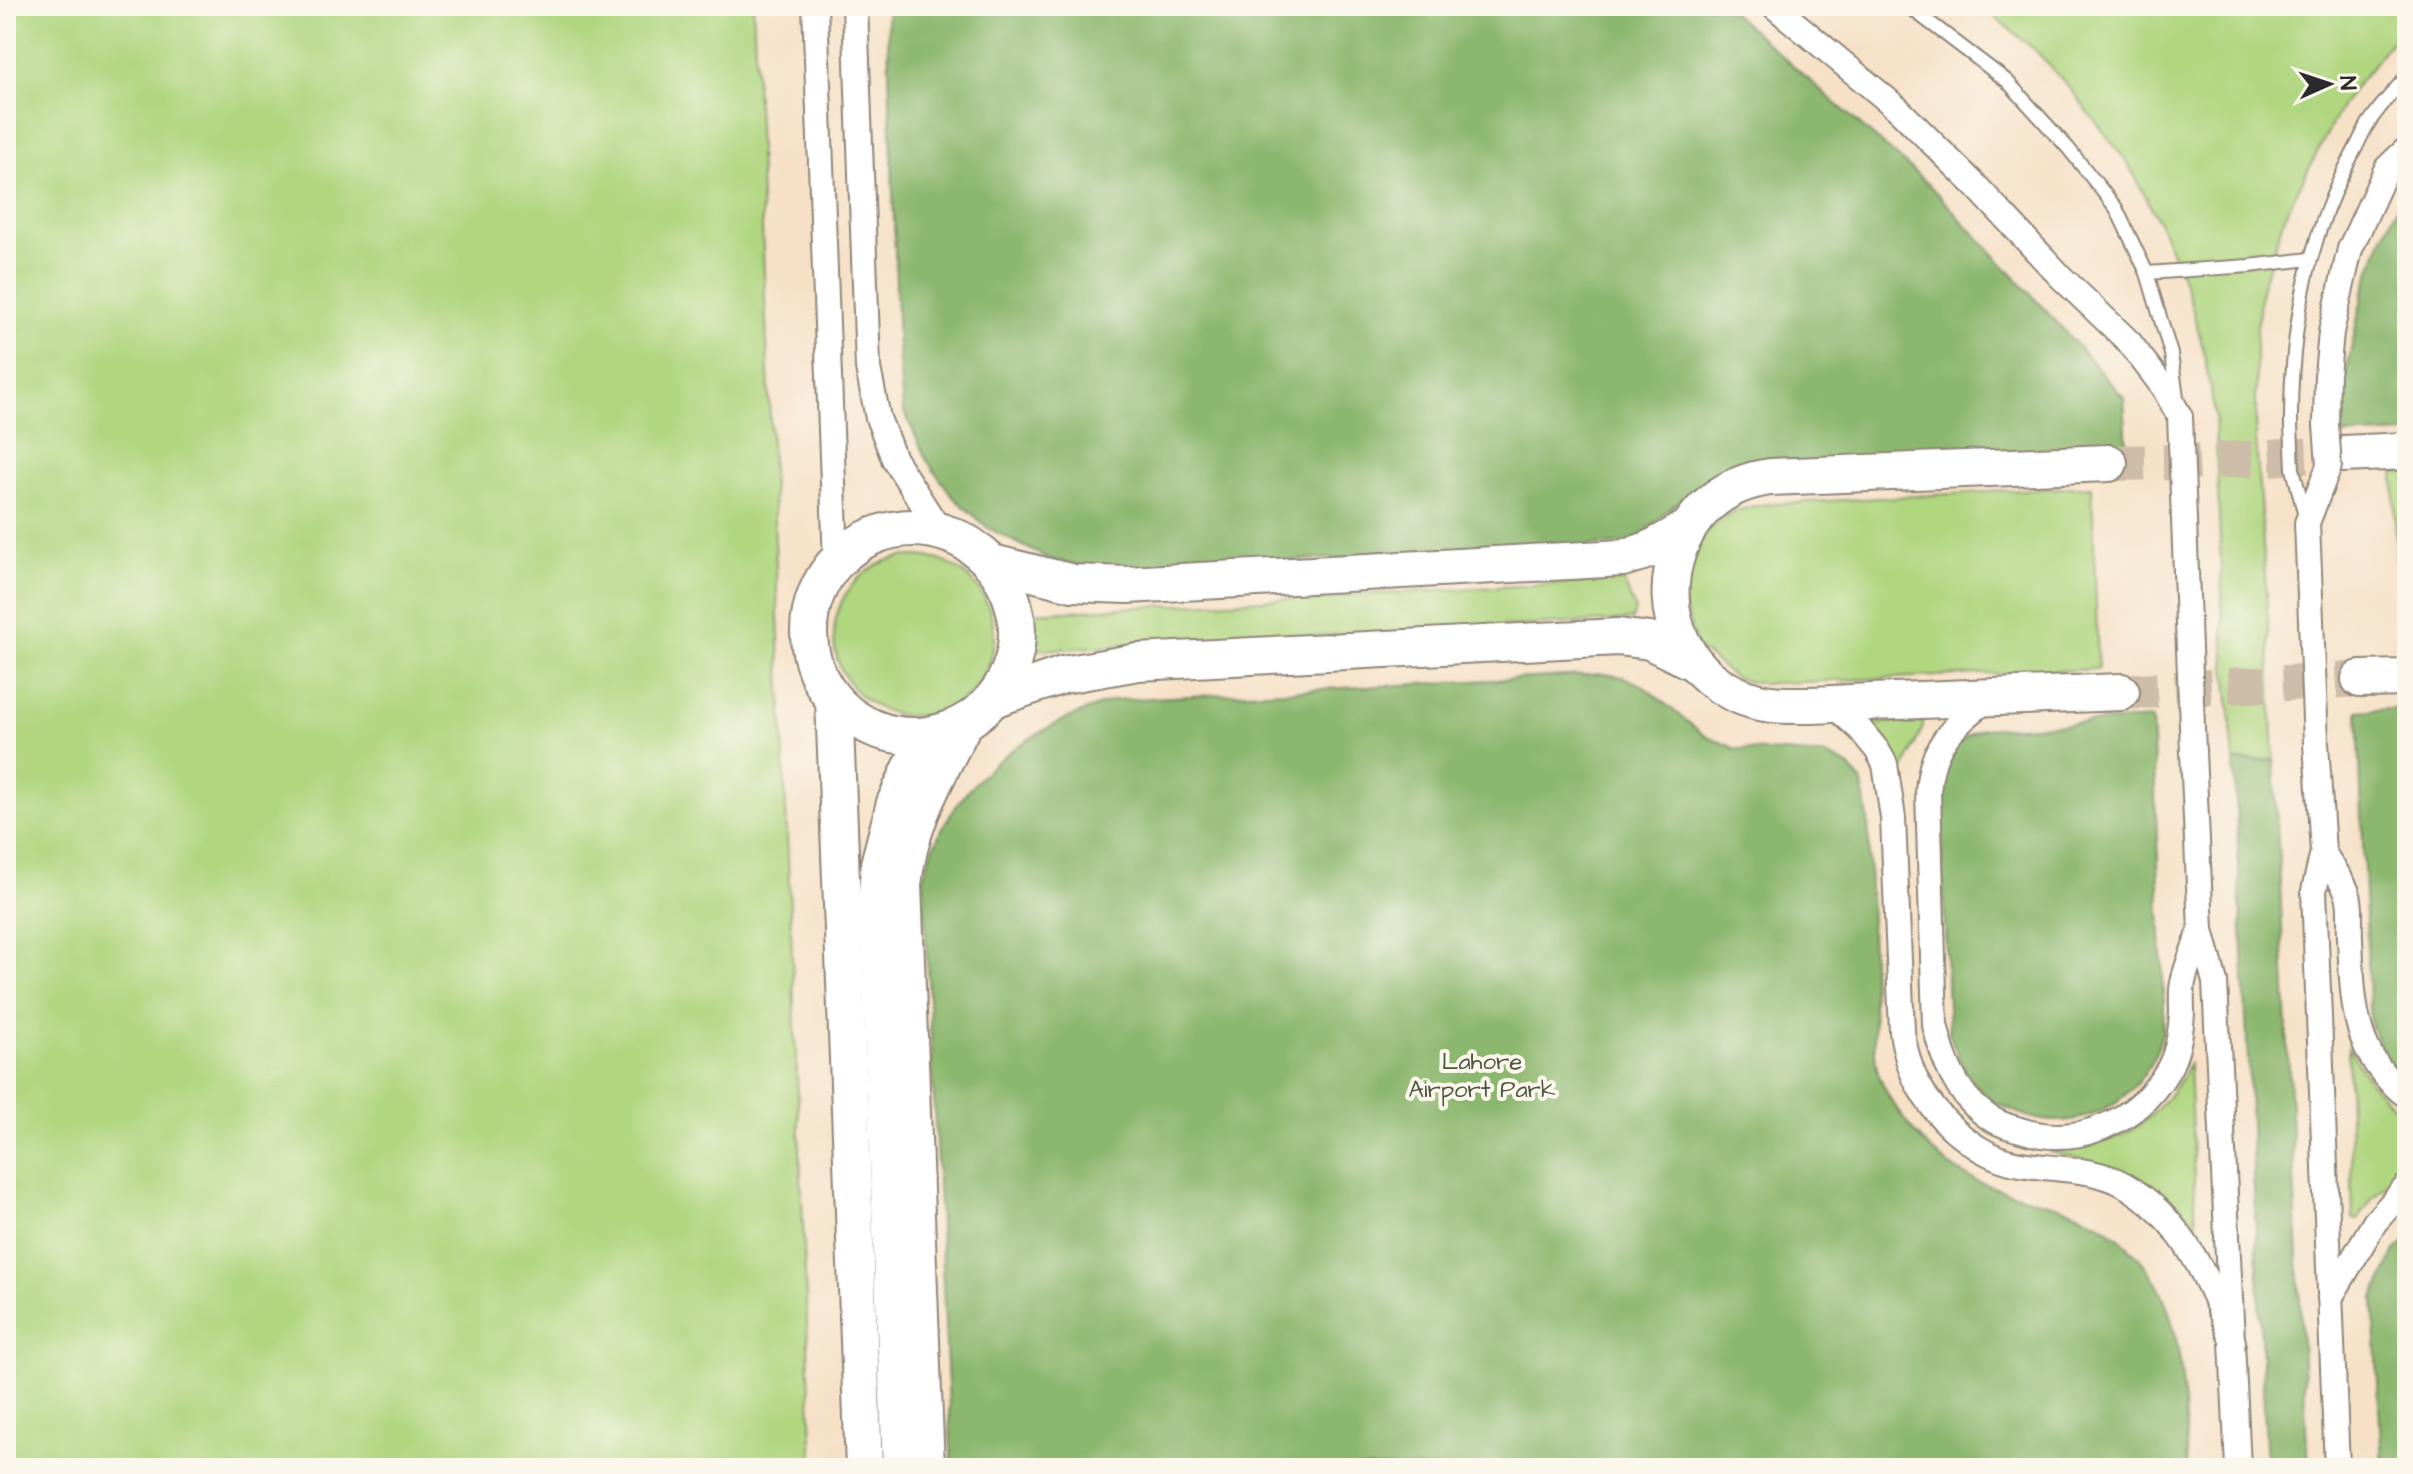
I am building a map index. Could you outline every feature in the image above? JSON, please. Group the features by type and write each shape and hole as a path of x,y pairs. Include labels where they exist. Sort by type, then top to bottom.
{"street":[{"path":"815,6 836,562"},
{"path":"855,6 868,368 878,418 894,459 940,531"},
{"path":"1774,6 1898,109 1976,186 2061,277 2129,342 2156,377 2180,417 2201,930 2215,982 2238,1468"},
{"path":"2337,1468 2314,891 2323,852 2307,523 2329,466 2334,439 2327,375 2331,332 2350,249 2387,168 2407,149"},
{"path":"2334,439 2407,451"},
{"path":"2109,463 1756,479 1729,488 1717,496 1701,510 1688,528 1674,563 1670,602 1681,642 1695,663 1715,683 1758,702 1831,703 2121,692"},
{"path":"907,527 940,531 968,543 992,563 1008,588 1016,616 1016,646 1008,674 993,699 964,723 926,736 900,736 875,730 853,717 834,700 820,679 812,655 809,630 812,606 821,582 836,562 861,541 907,527"},
{"path":"992,563 1073,583 1127,585 1623,558 1649,550 1688,528"},
{"path":"993,699 1063,675 1138,662 1618,637 1650,641 1695,663"},
{"path":"2360,679 2407,678"},
{"path":"1990,697 1959,722 1944,739 1935,752 1929,772 1935,1025 1941,1053 1952,1077 1969,1099 1984,1114 2030,1134 2081,1135 2124,1118 2156,1088 2169,1068 2179,1043 2182,984 2201,930"},
{"path":"834,700 864,1468"},
{"path":"1831,703 1859,728 1885,764 1893,818 1902,1032 1907,1058 1918,1085 1938,1113 1988,1155 2014,1163 2087,1173 2121,1183 2149,1202 2191,1250 2214,1293 2233,1342"},
{"path":"926,1468 903,885 911,837 921,808 964,723"},
{"path":"901,1468 877,897 879,864 895,803 926,736"},
{"path":"2323,852 2348,895 2354,995 2367,1053 2381,1073 2407,1096"},
{"path":"2330,1298 2375,1222 2407,1186"}],"lane":[{"path":"1895,6 1927,21"},
{"path":"1908,6 2007,81 2068,148 2116,208 2147,273 2171,354 2180,417"},
{"path":"2307,523 2293,469 2291,425 2293,370 2304,283 2333,190 2368,123 2407,76"},
{"path":"2147,273 2310,259"}],"green space":[{"path":"6,6 753,6 813,1468 6,1468"},
{"path":"887,6 1725,6 1930,186 2062,328 2124,398 2127,449 1755,471 1704,485 1666,511 1647,531 1625,544 1101,570 1049,559 988,528 953,497 926,459 903,409 898,348"},
{"path":"1982,6 2407,6 2407,28 2387,47 2343,103 2285,214 2261,289 2256,339 2256,439 2274,760 2234,761 2224,643 2215,415 2202,344 2187,289 2160,224 2128,163 2068,86 2036,51"},
{"path":"2407,188 2407,433 2343,436 2343,387 2363,293 2382,238"},
{"path":"2407,472 2407,654 2399,654 2394,473"},
{"path":"2092,486 2098,669 1753,683 1734,677 1697,647 1680,591 1701,535 1732,512 1759,505"},
{"path":"914,556 945,562 971,579 988,605 994,636 988,667 971,693 945,710 914,716 883,710 857,693 840,667 834,636 840,605 857,579 883,562"},
{"path":"1623,580 1635,609 1632,620 1035,650 1032,613"},
{"name":"Lahore Airport Park","path":"1604,674 1623,677 1642,685 1704,735 1736,749 1826,755 1847,765 1862,782 1868,818 1875,1053 1885,1090 1915,1133 1953,1168 1988,1186 2059,1206 2091,1219 2120,1239 2144,1264 2162,1294 2175,1334 2182,1379 2187,1468 952,1468 923,878 935,844 951,814 971,787 1020,744 1049,727 1114,700"},
{"path":"2407,708 2407,1080 2390,1062 2370,1025 2358,711"},
{"path":"2152,719 2164,1008 2162,1033 2154,1056 2142,1076 2126,1094 2108,1107 2086,1117 2064,1121 2040,1120 1999,1105 1984,1095 1963,1066 1949,1032 1939,776 1954,747 1965,737 1982,729"},
{"path":"1920,721 1923,727 1901,771 1887,740 1872,726 1873,723"},
{"path":"2274,760 2308,1468 2267,1468 2234,761"},
{"path":"2348,1047 2380,1093 2407,1113 2407,1166 2372,1199 2358,1220 2353,1219"},
{"path":"2189,1064 2196,1228 2162,1198 2128,1176 2092,1162 2048,1152 2095,1144 2132,1129 2162,1104"},
{"path":"2407,1240 2407,1468 2382,1468 2374,1298 2395,1251"}],"tunnel":[{"path":"2109,463 2343,454"},
{"path":"2121,692 2360,679"}]}
